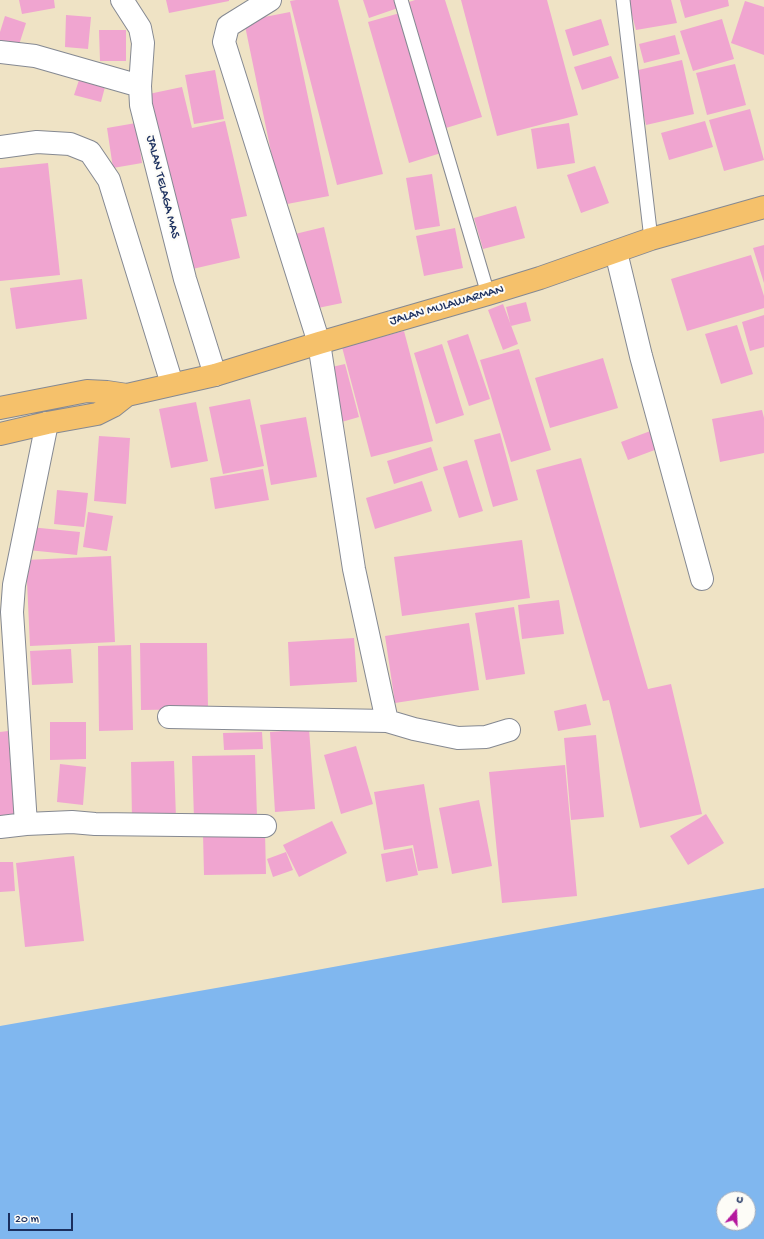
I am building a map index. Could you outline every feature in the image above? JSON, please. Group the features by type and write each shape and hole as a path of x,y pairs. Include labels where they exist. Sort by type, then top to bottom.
{"highway":[{"name":"JALAN MULAWARMAN","path":"0,408 87,391 127,395 215,374 488,294 651,240 764,207"},
{"name":"JALAN MULAWARMAN","path":"0,434 47,423 97,414 113,406 127,395"}],"street":[{"name":"JALAN TELAGA MAS","path":"122,0 140,28 143,43 140,86 141,105 185,279 215,374"},
{"path":"270,0 228,26 224,42 319,343 354,569 387,721"},
{"path":"0,52 34,56 140,86"},
{"path":"0,147 37,142 63,143 70,144 90,152 108,180 172,384"},
{"path":"616,252 641,356 702,579"},
{"path":"26,824 12,612 14,586 47,423"},
{"path":"169,718 387,721 414,729 458,738 486,737 509,730"},
{"path":"0,827 72,822 95,824 265,826"}],"lane":[{"path":"401,0 488,294"},
{"path":"623,0 651,240"}],"water":[{"path":"764,888 764,1239 0,1239 0,1026 273,978"}],"building":[{"path":"19,0 54,0 55,8 22,14"},
{"path":"166,0 229,0 229,1 169,13"},
{"path":"338,0 383,174 337,185 290,1"},
{"path":"363,0 395,0 398,8 369,18"},
{"path":"415,0 445,0 482,117 446,128 406,3"},
{"path":"461,0 547,0 578,115 497,136"},
{"path":"628,0 671,0 677,23 636,30"},
{"path":"680,0 728,0 729,6 685,18"},
{"path":"745,1 764,7 764,55 731,43"},
{"path":"290,12 329,196 282,205 244,21"},
{"path":"400,13 441,153 409,163 368,22"},
{"path":"66,15 91,17 88,49 65,47"},
{"path":"5,16 26,23 17,51 0,45 0,32"},
{"path":"601,19 609,45 573,56 565,30"},
{"path":"722,19 734,59 693,71 680,31"},
{"path":"99,30 126,30 126,61 100,61"},
{"path":"675,35 680,54 644,63 639,44"},
{"path":"611,56 619,78 582,90 574,67"},
{"path":"682,60 694,114 646,125 634,71"},
{"path":"735,64 746,105 707,115 696,73"},
{"path":"215,70 224,119 194,124 185,75"},
{"path":"79,80 105,87 101,102 74,95"},
{"path":"182,87 192,128 225,121 247,216 231,219 240,258 184,271 144,95"},
{"path":"750,109 764,160 724,171 709,120"},
{"path":"705,121 713,147 669,160 661,133"},
{"path":"136,123 142,163 113,168 107,128"},
{"path":"569,123 575,163 537,169 531,129"},
{"path":"48,163 60,275 0,281 0,168"},
{"path":"595,166 609,203 581,213 567,175"},
{"path":"432,174 440,226 415,230 406,178"},
{"path":"516,206 525,238 483,249 474,218"},
{"path":"324,227 342,303 313,309 295,234"},
{"path":"455,228 463,268 424,276 416,236"},
{"path":"764,245 764,283 753,248"},
{"path":"751,255 764,296 764,308 687,331 671,279"},
{"path":"82,279 87,319 16,329 10,288"},
{"path":"526,302 531,321 511,326 506,307"},
{"path":"503,304 518,344 503,350 488,310"},
{"path":"764,315 764,347 750,351 742,322"},
{"path":"737,325 753,374 721,384 705,334"},
{"path":"404,331 433,441 371,457 342,347"},
{"path":"468,334 490,399 469,406 447,341"},
{"path":"442,344 464,415 436,424 414,353"},
{"path":"519,349 551,450 511,462 480,360"},
{"path":"603,358 618,408 550,428 535,378"},
{"path":"345,364 359,417 338,423 323,369"},
{"path":"250,399 264,466 223,474 209,407"},
{"path":"196,402 208,461 171,468 159,409"},
{"path":"762,410 764,418 764,453 720,462 712,419"},
{"path":"306,417 317,477 271,485 260,425"},
{"path":"653,430 660,448 628,460 621,442"},
{"path":"500,433 518,500 493,507 474,440"},
{"path":"99,436 130,438 126,504 94,501"},
{"path":"431,447 438,470 394,484 387,461"},
{"path":"581,458 648,689 671,684 702,814 640,828 609,700 603,701 536,470"},
{"path":"467,460 483,511 459,518 443,467"},
{"path":"263,469 269,500 215,509 210,478"},
{"path":"422,481 432,511 375,529 366,498"},
{"path":"57,490 88,493 84,527 54,524"},
{"path":"88,512 113,516 107,551 83,547"},
{"path":"30,527 80,532 77,555 28,550"},
{"path":"522,540 530,598 402,616 394,557"},
{"path":"111,556 115,642 30,646 26,560"},
{"path":"559,600 564,634 522,639 518,605"},
{"path":"514,607 525,674 486,680 475,613"},
{"path":"469,623 479,690 395,703 385,636"},
{"path":"354,638 357,682 290,686 288,642"},
{"path":"140,643 207,643 208,709 141,710"},
{"path":"131,645 133,730 99,731 98,646"},
{"path":"71,649 73,683 32,685 30,651"},
{"path":"586,704 591,725 558,731 554,711"},
{"path":"50,722 86,722 86,759 50,760"},
{"path":"309,729 315,809 275,812 270,732"},
{"path":"8,731 15,818 0,819 0,732"},
{"path":"262,732 263,749 224,750 223,733"},
{"path":"596,735 604,817 571,820 564,738"},
{"path":"356,746 373,804 341,814 324,755"},
{"path":"255,755 257,817 194,819 192,756"},
{"path":"174,761 176,818 132,819 131,762"},
{"path":"60,764 86,767 83,805 57,802"},
{"path":"565,765 577,896 502,903 489,772"},
{"path":"424,784 438,868 418,871 413,845 384,850 374,792"},
{"path":"479,800 492,866 452,874 439,808"},
{"path":"706,814 724,843 688,865 670,836"},
{"path":"332,821 347,853 299,877 283,845"},
{"path":"265,832 266,874 204,875 203,834"},
{"path":"412,848 418,875 386,882 381,854"},
{"path":"286,852 293,870 273,877 267,859"},
{"path":"74,856 84,941 25,947 16,863"},
{"path":"0,862 13,862 15,891 0,892"}]}
